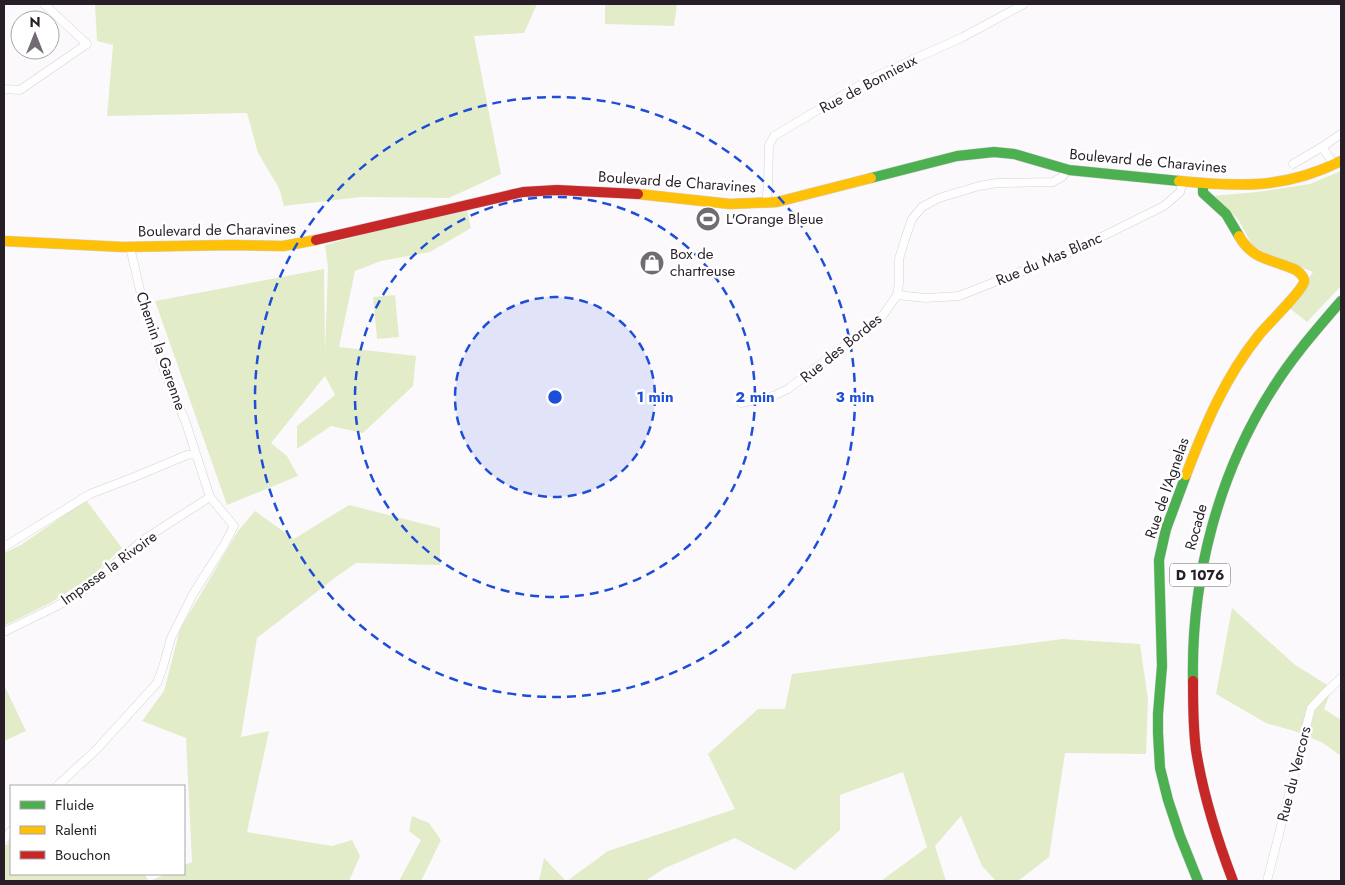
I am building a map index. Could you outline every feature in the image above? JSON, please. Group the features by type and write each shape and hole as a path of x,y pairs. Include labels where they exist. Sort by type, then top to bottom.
{"main road":[{"name":"Boulevard de Charavines","path":"4,241 127,247 275,246 298,244 538,190 650,195 730,204 777,202 957,156 980,152 1007,153 1068,170 1203,183 1254,184 1277,182 1301,177 1338,163"},
{"name":"Rue de l'Agnelas","path":"1198,881 1173,818 1160,767 1158,716 1162,659 1159,582 1160,556 1178,497 1206,424 1219,396 1232,373 1266,325 1303,286 1304,279 1301,272 1294,268 1252,253 1244,244 1225,213 1203,193 1203,183"},
{"name":"Rocade","path":"1234,881 1214,825 1202,782 1196,749 1191,685 1191,655 1202,565 1222,490 1250,428 1272,388 1292,359 1309,336 1341,301"}],"street":[{"path":"4,89 20,90 87,44 44,4"},
{"name":"Rue de Bonnieux","path":"766,202 769,145 774,136 870,79 964,37 1023,4"},
{"path":"1293,164 1341,134"},
{"path":"1322,147 1338,163"},
{"path":"897,295 899,259 912,219 922,207 939,198 979,186 997,183 1053,182 1062,177 1068,170"},
{"name":"Rue du Mas Blanc","path":"897,295 926,298 960,296 1071,252 1129,225 1164,206 1180,192 1183,180"},
{"name":"Chemin la Garenne","path":"58,785 97,749 157,683 171,638 193,594 234,526 210,497 186,423 164,370 127,247"},
{"name":"Rue des Bordes","path":"741,403 771,397 788,389 884,314 897,295"},
{"path":"4,547 90,494 187,455 196,454"},
{"name":"Impasse la Rivoire","path":"4,632 81,592 143,540 210,497"},
{"name":"Rue du Vercors","path":"1267,881 1311,708 1341,678"}],"green space":[{"path":"95,4 537,4 524,33 474,36 501,174 449,198 361,197 284,206 279,188 258,153 247,113 107,116 113,45 97,41"},
{"path":"605,4 677,4 674,26 605,24"},
{"path":"1341,171 1341,286 1307,322 1288,307 1313,272 1273,257 1252,245 1238,219 1212,196 1310,184"},
{"path":"466,206 471,228 430,252 381,261 355,271 339,347 416,356 413,386 363,433 331,426 297,449 297,426 335,395 325,376 271,443 287,456 298,476 227,505 155,301 324,269 325,352 328,268 325,245"},
{"path":"395,295 399,337 377,339 373,297"},
{"path":"86,500 122,548 90,578 50,603 4,626 4,553 21,545"},
{"path":"349,505 440,528 440,565 356,563 257,638 241,737 269,731 247,832 332,846 352,840 360,856 349,881 150,881 164,875 185,875 185,865 192,862 186,738 142,721 164,691 180,629 238,531 255,511 294,539"},
{"path":"1232,608 1294,664 1332,688 1324,709 1341,720 1341,756 1323,743 1294,731 1266,723 1216,694"},
{"path":"1063,639 1140,644 1148,700 1146,754 1065,753 1049,857 1018,881 996,881 982,866 961,816 935,846 946,881 881,881 927,847 903,772 840,795 840,830 795,870 735,838 665,868 645,881 567,881 608,851 735,809 708,754 758,709 785,709 792,674"},
{"path":"4,685 26,731 4,741"},
{"path":"412,816 429,823 441,840 421,881 399,881 421,840 409,831"},
{"path":"10,841 10,875 145,875 148,881 4,881 4,847"},
{"path":"544,858 566,881 539,881"}],"traffic: fast":[{"path":"871,178 957,156 994,152 1014,154 1069,170 1179,181"},
{"path":"1203,183 1203,193 1226,214 1239,236"},
{"path":"1193,681 1197,604 1203,566 1223,491 1237,456 1273,388 1314,332 1341,301"},
{"path":"1186,475 1166,529 1159,560 1162,666 1158,733 1160,768 1168,800 1198,881"}],"traffic: slow":[{"path":"1179,181 1242,185 1262,184 1301,177 1341,161"},
{"path":"638,194 730,204 777,202 871,178"},
{"path":"1186,475 1208,420 1236,368 1259,335 1291,300 1304,282 1303,277 1296,270 1257,255 1239,236"},
{"path":"4,241 123,247 283,246 316,240"}],"traffic: jam":[{"path":"316,240 523,192 557,190 638,194"},
{"path":"1193,681 1194,733 1202,784 1221,849 1233,881"}],"place":[{"name":"L'Orange Bleue","path":"708,219"},
{"name":"Box de chartreuse","path":"652,263"}]}
